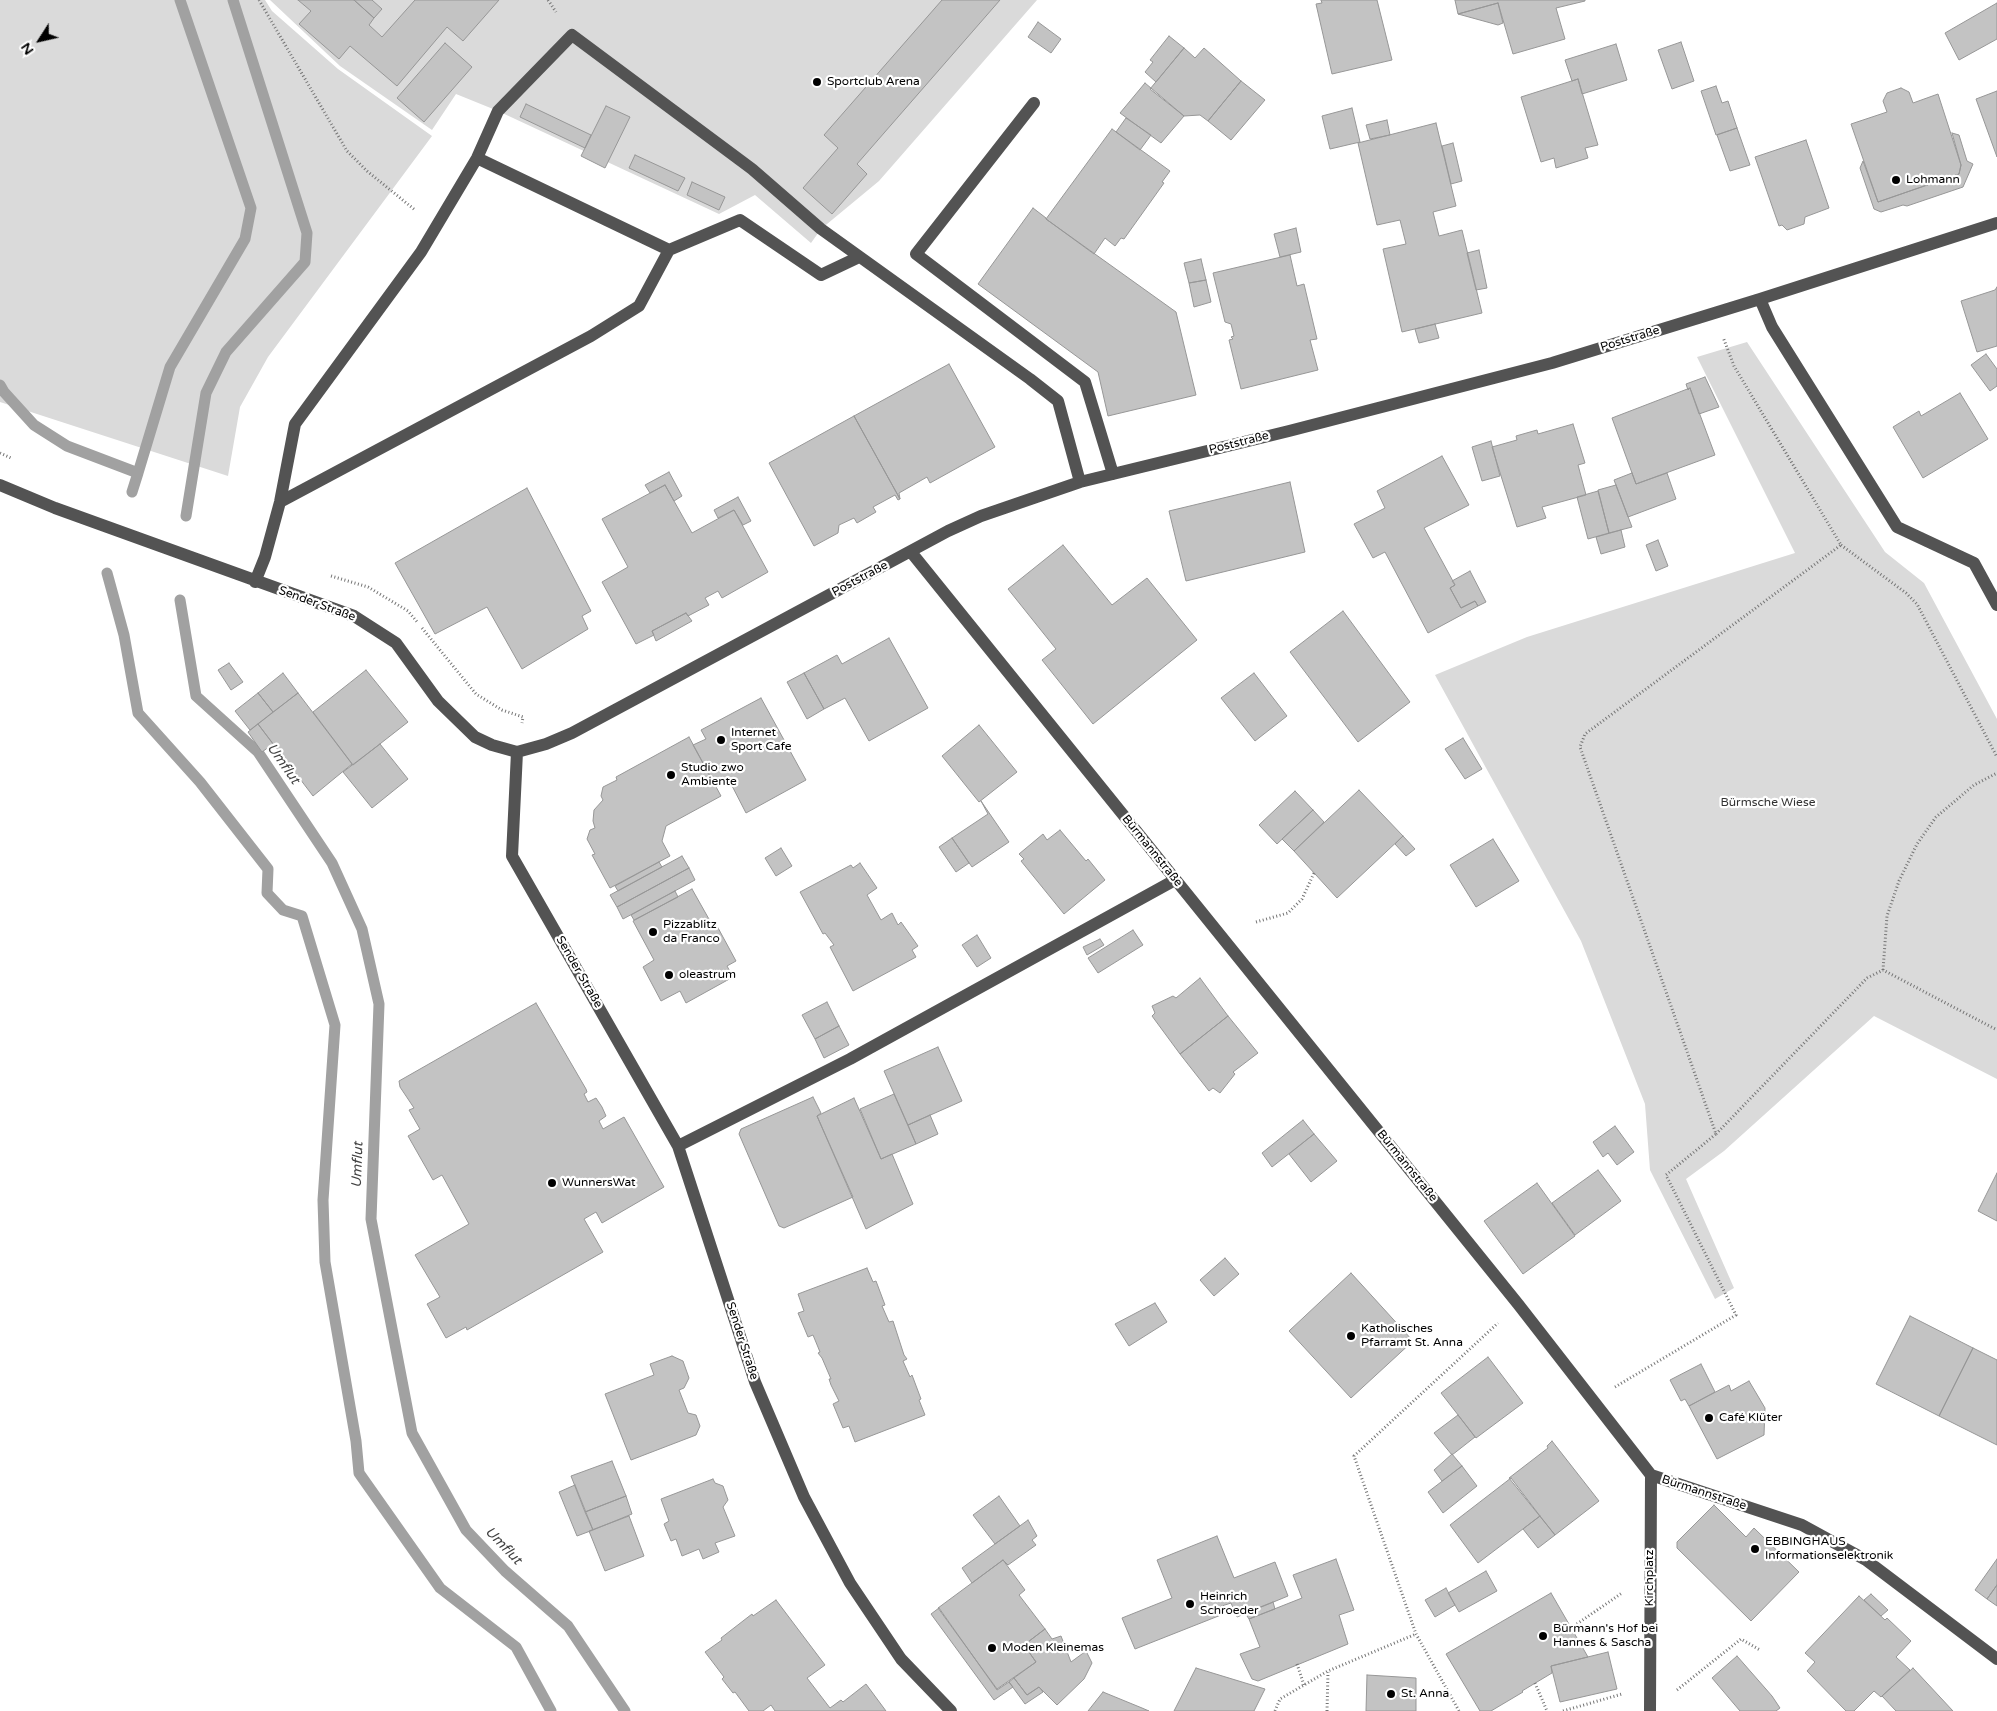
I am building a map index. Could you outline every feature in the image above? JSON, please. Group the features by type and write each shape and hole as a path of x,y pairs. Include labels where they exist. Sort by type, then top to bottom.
{"street":[{"path":"255,582 265,557 280,502 295,424 421,252 477,158 498,111 572,35 752,169 821,229 1058,400 1080,482"},
{"path":"1034,103 916,254 1085,382 1113,474"},
{"path":"477,158 669,250"},
{"path":"280,502 592,336 639,306 669,250 740,220 821,275 859,256"},
{"name":"Poststraße","path":"517,752 546,744 572,733 981,516 1080,482 1289,431 1552,363 1714,314 1997,223"},
{"path":"1760,299 1772,327 1897,527 1974,563 1997,604"},
{"name":"Sender Straße","path":"0,485 55,508 255,582 354,616 396,643 438,701 475,737 492,745 517,752 512,856 678,1146 755,1382 804,1497 850,1583 901,1659 951,1711"},
{"name":"Bürmannstraße","path":"911,552 1518,1304 1651,1475 1802,1525 1866,1560 1997,1659"},
{"path":"678,1146 850,1059 1176,880"},
{"name":"Kirchplatz","path":"1650,1711 1651,1475"}],"path":[{"path":"259,0 347,151 367,171 435,226"},
{"path":"1714,314 1734,366 1841,545 1906,593 1917,604 1997,757"},
{"path":"1716,1134 1580,747 1585,734 1841,545"},
{"path":"1883,970 1887,916 1899,881 1917,844 1936,817 1974,785 1997,773"},
{"path":"1256,922 1288,913 1302,899 1314,873"},
{"path":"1593,1400 1736,1315 1666,1174 1716,1134 1867,978 1883,970"},
{"path":"1883,970 1997,1030"},
{"path":"1458,1711 1416,1634 1354,1456 1518,1304"},
{"path":"1571,1628 1650,1574"},
{"path":"1275,1711 1280,1699 1328,1671 1416,1634"},
{"path":"1674,1693 1741,1639 1760,1650"},
{"path":"1297,1664 1304,1685"},
{"path":"1327,1711 1328,1671"},
{"path":"1535,1683 1546,1711"},
{"path":"1563,1711 1650,1686"}],"green space":[{"path":"0,0 265,0 272,11 338,69 432,136 268,357 240,407 228,476 0,402"},
{"path":"270,0 1037,0 879,181 821,229 811,243 755,195 719,214 498,111 456,94 432,130 340,66"},
{"name":"Bürmsche Wiese","path":"1747,342 1885,552 1924,583 1997,719 1997,1079 1874,1016 1724,1151 1686,1179 1734,1288 1715,1299 1650,1170 1645,1104 1581,941 1435,675 1527,637 1795,553 1697,357"}],"building":[{"path":"298,0 354,0 374,18 369,25 382,37 415,0 499,0 463,41 447,27 397,86 350,46 339,59 299,24 311,11"},
{"path":"354,0 372,0 382,9 374,18"},
{"path":"942,0 1000,0 857,164 867,174 832,214 803,188 838,148 824,135"},
{"path":"1321,0 1377,0 1392,60 1332,74 1316,4 1322,3"},
{"path":"1455,0 1585,1 1556,8 1565,39 1513,54 1498,3 1458,14"},
{"path":"1498,3 1503,23 1498,25 1458,14"},
{"path":"1997,3 1997,39 1959,60 1945,33"},
{"path":"1038,22 1061,39 1051,53 1028,37"},
{"path":"1169,36 1184,48 1156,82 1145,72 1153,62 1150,60"},
{"path":"1681,42 1694,81 1672,89 1658,50"},
{"path":"445,43 472,67 424,122 397,98"},
{"path":"1616,44 1627,80 1582,94 1578,79 1572,81 1565,60"},
{"path":"1184,48 1195,58 1204,48 1241,81 1208,121 1200,115 1184,116 1150,89"},
{"path":"1578,79 1598,145 1585,148 1588,158 1556,168 1554,158 1541,162 1521,97"},
{"path":"1241,81 1265,100 1231,140 1208,121"},
{"path":"1145,83 1184,116 1161,143 1120,113"},
{"path":"1716,86 1722,103 1728,101 1737,128 1716,135 1701,91"},
{"path":"1901,88 1909,92 1913,103 1938,94 1961,165 1959,174 1878,202 1851,124 1887,112 1883,101 1887,93"},
{"path":"1997,91 1997,157 1976,99"},
{"path":"526,104 591,135 585,148 520,117"},
{"path":"606,106 630,117 605,168 581,156"},
{"path":"1352,108 1360,142 1330,149 1322,116"},
{"path":"1126,118 1151,135 1140,150 1116,132"},
{"path":"1387,120 1390,135 1370,139 1366,125"},
{"path":"1436,123 1456,206 1433,212 1439,236 1462,230 1482,313 1402,332 1383,249 1406,244 1400,220 1377,225 1358,143"},
{"path":"1737,128 1750,165 1730,171 1717,135"},
{"path":"1112,129 1170,171 1162,182 1164,183 1124,239 1121,238 1115,246 1105,238 1094,254 1046,219"},
{"path":"1952,133 1959,135 1967,161 1973,164 1963,187 1907,206 1903,205 1881,212 1874,209 1860,168 1863,161 1878,202 1959,174 1961,165"},
{"path":"1806,140 1829,208 1805,217 1804,224 1787,230 1782,225 1779,226 1755,157"},
{"path":"1453,143 1462,181 1451,184 1442,146"},
{"path":"635,155 685,178 678,191 629,168"},
{"path":"692,182 725,197 719,210 687,195"},
{"path":"1033,208 1176,312 1196,395 1108,416 1098,372 978,284"},
{"path":"1296,228 1301,252 1280,257 1274,234"},
{"path":"1479,250 1487,288 1476,290 1467,253"},
{"path":"1290,255 1297,286 1304,284 1317,339 1310,340 1318,370 1241,389 1229,340 1233,339 1231,337 1234,336 1231,324 1225,322 1213,273"},
{"path":"1201,259 1206,280 1189,283 1184,263"},
{"path":"1206,280 1211,302 1194,307 1189,283"},
{"path":"1997,287 1997,346 1977,352 1961,301 1995,290"},
{"path":"1435,324 1439,338 1419,343 1415,329"},
{"path":"1986,354 1997,369 1997,386 1990,391 1971,365"},
{"path":"949,364 995,447 930,483 927,477 899,493 900,499 854,416"},
{"path":"1705,377 1719,407 1699,414 1690,388 1688,390 1686,384"},
{"path":"1690,388 1715,455 1636,484 1612,418"},
{"path":"1960,393 1988,439 1923,478 1893,427 1919,411 1921,416"},
{"path":"854,416 900,499 898,500 895,495 873,507 876,512 857,523 854,518 839,525 838,533 814,546 769,463"},
{"path":"1573,424 1585,463 1578,465 1586,495 1542,507 1546,518 1517,527 1492,447 1517,440 1516,436 1537,430 1538,434"},
{"path":"1491,441 1500,476 1482,481 1472,447"},
{"path":"1442,456 1469,505 1424,528 1455,585 1450,588 1461,608 1475,601 1478,606 1428,633 1385,552 1373,558 1354,524 1385,508 1377,491"},
{"path":"669,472 682,496 674,501 665,485 650,493 645,485"},
{"path":"1632,473 1636,484 1667,473 1676,499 1628,517 1614,480"},
{"path":"1290,482 1305,552 1186,581 1169,511"},
{"path":"665,485 692,533 734,510 768,572 722,598 718,591 705,598 709,605 688,616 686,613 652,631 654,635 636,644 602,582 628,567 602,519"},
{"path":"1616,485 1632,527 1609,533 1598,490"},
{"path":"527,488 591,611 582,616 588,629 522,669 487,607 435,634 395,563"},
{"path":"1598,491 1609,533 1588,539 1577,497"},
{"path":"738,497 751,521 743,525 734,510 718,518 714,510"},
{"path":"1621,530 1625,547 1601,554 1596,537"},
{"path":"1658,540 1668,566 1656,571 1646,545"},
{"path":"1063,545 1112,605 1147,578 1197,640 1093,724 1042,660 1056,649 1008,589"},
{"path":"1470,571 1486,602 1478,606 1475,601 1461,608 1450,588 1455,585 1452,581"},
{"path":"1343,611 1410,702 1358,742 1290,652"},
{"path":"686,613 692,621 656,641 652,631"},
{"path":"889,638 928,708 869,741 845,698 824,709 804,673 837,655 842,664"},
{"path":"229,663 243,682 231,690 218,670"},
{"path":"366,670 408,722 353,765 313,712"},
{"path":"283,673 298,693 273,712 258,693"},
{"path":"804,673 824,709 807,719 787,682"},
{"path":"1254,673 1287,716 1255,741 1221,698"},
{"path":"258,693 273,712 250,730 235,711"},
{"path":"298,693 352,764 313,796 258,724"},
{"path":"761,698 806,780 746,813 729,780 716,787 693,745 706,739 701,730"},
{"path":"258,724 273,744 262,752 248,732"},
{"path":"979,725 1017,772 979,802 942,756"},
{"path":"689,737 721,796 666,826 662,841 670,856 610,888 592,855 595,854 587,839 590,830 595,828 593,821 594,810 603,800 601,796 603,787 617,780 616,777"},
{"path":"1463,738 1482,769 1465,779 1445,749"},
{"path":"380,744 408,779 372,808 343,772"},
{"path":"1359,790 1403,836 1337,898 1294,851"},
{"path":"1295,791 1313,810 1277,844 1259,825"},
{"path":"981,801 1009,842 972,867 952,838 988,814"},
{"path":"1313,810 1324,822 1294,851 1282,839"},
{"path":"1060,830 1105,880 1064,914 1021,861 1024,859 1019,854 1043,834 1047,840"},
{"path":"1403,836 1415,849 1406,856 1395,844"},
{"path":"952,838 969,863 956,872 939,847"},
{"path":"1493,839 1519,881 1476,907 1450,865"},
{"path":"781,848 792,866 776,876 765,858"},
{"path":"682,856 689,868 617,907 610,895"},
{"path":"659,862 662,867 618,891 615,886"},
{"path":"860,863 877,888 867,895 881,920 892,913 898,925 901,922 918,946 912,950 916,957 853,991 830,947 834,945 825,933 823,934 800,892 851,865 853,868"},
{"path":"689,868 695,880 623,919 617,907"},
{"path":"692,889 714,928 717,926 736,961 727,966 733,977 686,1003 680,991 661,1001 643,967 654,960 633,921"},
{"path":"675,891 678,897 634,920 631,915"},
{"path":"1133,930 1143,945 1098,973 1088,958"},
{"path":"977,935 991,958 977,967 962,945"},
{"path":"1100,939 1104,945 1087,955 1083,947"},
{"path":"1200,978 1228,1016 1180,1054 1152,1016 1155,1013 1152,1006 1173,996 1176,998"},
{"path":"827,1002 839,1026 815,1039 802,1015"},
{"path":"536,1003 586,1089 587,1092 584,1094 588,1102 596,1098 602,1107 606,1116 599,1121 603,1129 624,1117 664,1187 602,1223 596,1212 584,1219 603,1252 467,1330 466,1327 446,1338 427,1304 440,1297 415,1255 469,1224 442,1175 433,1180 408,1136 420,1129 409,1110 414,1108 400,1087 399,1081"},
{"path":"1228,1016 1258,1053 1233,1072 1235,1074 1220,1093 1213,1088 1209,1091 1180,1054"},
{"path":"839,1026 849,1045 824,1058 815,1039"},
{"path":"938,1047 962,1101 908,1125 884,1071"},
{"path":"894,1094 916,1144 881,1159 860,1109"},
{"path":"813,1097 821,1113 817,1116 853,1197 784,1228 779,1226 739,1134 741,1129"},
{"path":"854,1098 881,1159 892,1154 913,1204 866,1229 817,1116"},
{"path":"930,1115 938,1134 916,1144 908,1125"},
{"path":"1303,1120 1314,1134 1272,1167 1262,1153"},
{"path":"1615,1126 1634,1152 1617,1165 1608,1153 1603,1157 1593,1142"},
{"path":"1314,1134 1337,1161 1311,1182 1289,1154"},
{"path":"1598,1170 1621,1201 1575,1235 1552,1203"},
{"path":"1997,1173 1997,1221 1978,1211"},
{"path":"1537,1183 1575,1236 1523,1274 1484,1221"},
{"path":"1225,1258 1239,1274 1214,1296 1200,1280"},
{"path":"867,1268 873,1282 876,1281 885,1305 882,1306 889,1322 893,1321 907,1359 903,1361 910,1377 912,1375 925,1415 855,1442 849,1426 843,1428 833,1404 839,1401 831,1385 829,1379 831,1379 822,1358 818,1353 820,1352 813,1335 808,1337 798,1313 804,1311 798,1294"},
{"name":"Katholisches Pfarramt St. Anna","path":"1351,1273 1413,1341 1351,1398 1289,1331"},
{"path":"1155,1303 1167,1322 1129,1346 1115,1324"},
{"path":"1910,1316 1973,1348 1939,1416 1876,1384"},
{"path":"1973,1348 1997,1360 1997,1445 1939,1416"},
{"path":"672,1356 683,1361 689,1378 684,1388 679,1390 688,1413 696,1415 700,1426 696,1435 631,1460 605,1394 654,1375 650,1364"},
{"path":"1488,1357 1523,1403 1476,1438 1441,1393"},
{"path":"1701,1364 1715,1392 1689,1406 1685,1399 1681,1401 1670,1380"},
{"path":"1749,1381 1765,1408 1764,1435 1717,1459 1689,1406 1729,1385 1731,1391"},
{"path":"1458,1415 1475,1437 1452,1455 1434,1433"},
{"path":"1552,1441 1599,1501 1555,1535 1509,1478 1548,1448 1547,1446"},
{"path":"1452,1454 1462,1466 1442,1481 1434,1470"},
{"path":"612,1461 626,1496 585,1512 571,1476"},
{"path":"1462,1466 1477,1486 1443,1513 1428,1492"},
{"path":"1511,1478 1540,1516 1478,1563 1450,1525"},
{"path":"713,1479 715,1483 723,1486 728,1500 723,1507 735,1536 715,1543 719,1552 703,1559 699,1549 682,1556 676,1539 671,1541 664,1524 669,1521 661,1499"},
{"path":"575,1485 593,1530 577,1536 559,1492"},
{"path":"626,1496 632,1514 593,1530 585,1512"},
{"path":"999,1496 1020,1526 995,1544 973,1515"},
{"path":"1714,1505 1746,1537 1754,1528 1799,1572 1751,1621 1677,1548 1677,1542"},
{"path":"629,1516 644,1556 605,1571 589,1531"},
{"path":"1540,1516 1555,1535 1538,1548 1523,1529"},
{"path":"1028,1520 1037,1536 1032,1540 1036,1545 1008,1565 1003,1560 972,1583 962,1568"},
{"path":"1217,1536 1234,1578 1275,1562 1288,1596 1237,1617 1231,1603 1219,1607 1221,1615 1135,1649 1122,1618 1172,1598 1157,1560"},
{"path":"1336,1559 1354,1610 1339,1615 1348,1644 1258,1681 1252,1679 1240,1654 1260,1647 1249,1619 1302,1598 1293,1575"},
{"path":"1997,1559 1997,1585 1987,1599 1975,1590"},
{"path":"1003,1560 1025,1590 1019,1595 1045,1629 1024,1645 1036,1662 997,1689 938,1608"},
{"path":"1486,1571 1497,1591 1459,1612 1448,1593"},
{"path":"1997,1585 1997,1606 1987,1599"},
{"path":"1446,1588 1455,1605 1435,1617 1425,1600"},
{"path":"1551,1593 1588,1657 1551,1666 1552,1673 1523,1692 1491,1711 1480,1711 1446,1654"},
{"path":"1871,1594 1888,1610 1881,1616 1864,1600"},
{"path":"1859,1596 1885,1620 1887,1618 1911,1641 1896,1657 1910,1670 1881,1697 1874,1691 1854,1711 1846,1711 1807,1671 1815,1662 1805,1653"},
{"path":"776,1600 825,1665 807,1678 830,1708 841,1700 843,1702 866,1684 886,1711 775,1711 771,1705 763,1711 749,1711 735,1692 733,1693 722,1679 724,1677 705,1652 752,1614 753,1616"},
{"path":"1273,1602 1275,1609 1249,1619 1245,1613"},
{"path":"939,1608 997,1690 1009,1682 1013,1687 994,1700 931,1614"},
{"path":"1045,1629 1052,1639 1061,1636 1071,1662 1086,1651 1092,1663 1084,1679 1057,1705 1039,1687 1027,1695 1014,1678 1036,1662 1024,1645"},
{"path":"1608,1652 1617,1689 1560,1702 1551,1666"},
{"path":"1737,1656 1780,1708 1776,1711 1740,1711 1712,1678"},
{"path":"1196,1668 1265,1689 1254,1711 1174,1711"},
{"path":"1913,1668 1953,1711 1896,1711 1882,1696"},
{"name":"St. Anna","path":"1367,1675 1416,1678 1416,1711 1366,1711"},
{"path":"1014,1678 1027,1695 1039,1687 1043,1692 1025,1704 1009,1682"},
{"path":"1103,1692 1142,1708 1149,1711 1088,1711"}],"waterway":[{"path":"138,473 170,367 245,239 251,208 180,0"},
{"path":"186,516 206,393 226,352 305,262 307,233 233,0"},
{"path":"0,385 34,425 67,446 138,473 132,492"},
{"path":"107,573 124,635 138,713 200,782 268,869 267,893 283,910 302,916 335,1025 323,1200 325,1262 356,1441 359,1473 440,1588 516,1647 551,1711"},
{"name":"Umflut","path":"180,600 196,696 258,752 332,863 362,929 379,1004 371,1219 412,1433 466,1530 505,1571 568,1626 625,1711"}],"place":[{"name":"Sportclub Arena","path":"817,82"},
{"name":"Lohmann","path":"1896,180"},
{"name":"Internet Sport Cafe","path":"721,740"},
{"name":"Studio zwo Ambiente","path":"671,775"},
{"name":"Pizzablitz da Franco","path":"653,932"},
{"name":"oleastrum","path":"669,975"},
{"name":"WunnersWat","path":"552,1183"},
{"name":"Katholisches Pfarramt St. Anna","path":"1351,1336"},
{"name":"Café Klüter","path":"1709,1418"},
{"name":"EBBINGHAUS Informationselektronik","path":"1755,1549"},
{"name":"Heinrich Schroeder","path":"1190,1604"},
{"name":"Bürmann's Hof bei Hannes & Sascha","path":"1543,1636"},
{"name":"Moden Kleinemas","path":"992,1648"},
{"name":"St. Anna","path":"1391,1694"}]}
